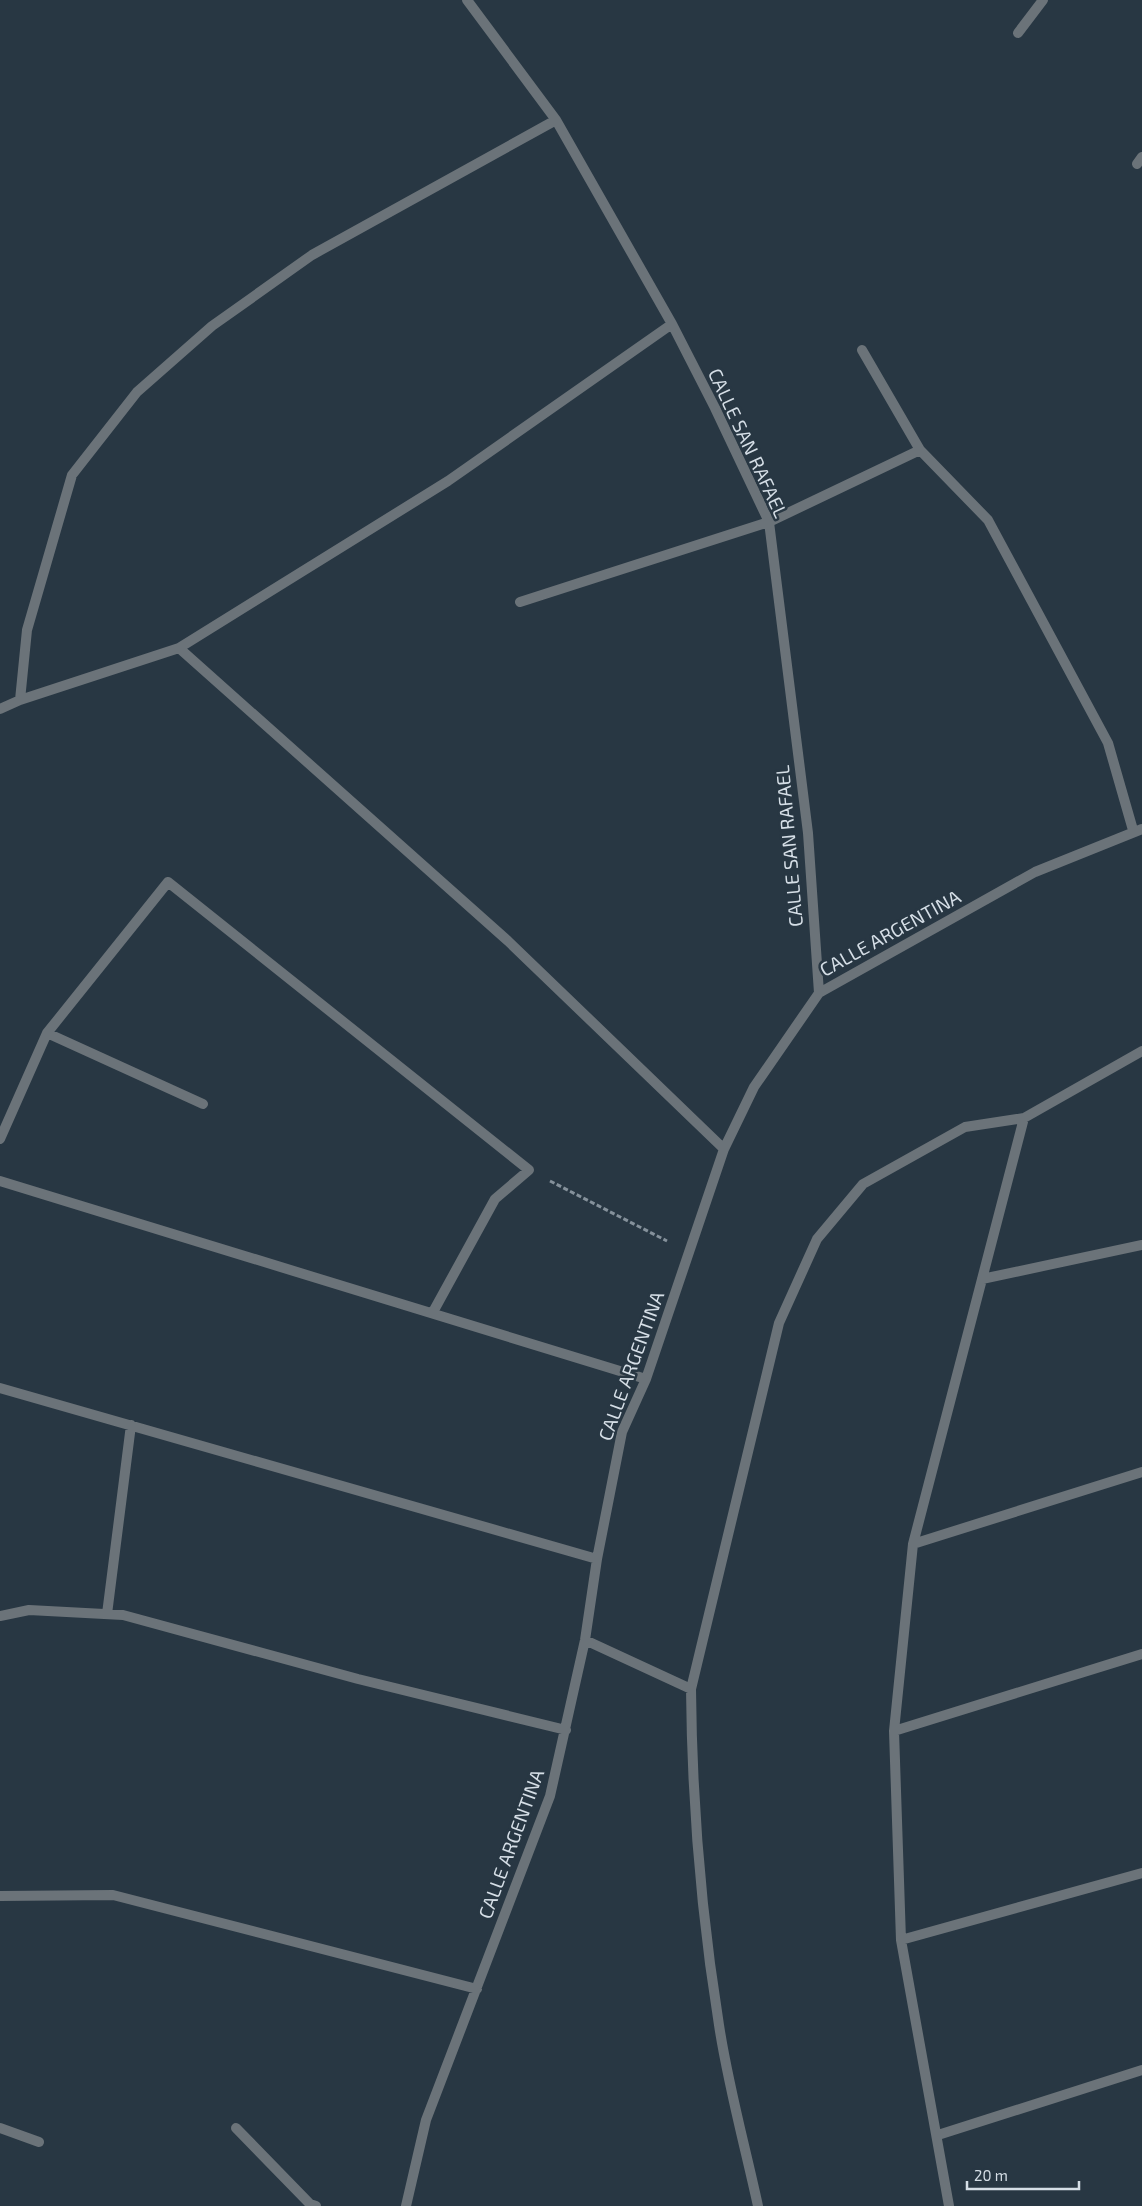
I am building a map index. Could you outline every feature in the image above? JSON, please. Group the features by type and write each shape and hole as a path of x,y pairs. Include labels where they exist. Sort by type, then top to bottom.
{"street":[{"name":"CALLE SAN RAFAEL","path":"467,0 556,120 672,324 716,408 769,522 808,833 819,993"},
{"path":"1018,33 1043,0"},
{"path":"20,700 27,630 72,474 137,392 212,326 312,254 556,120"},
{"path":"0,709 20,700 179,648 448,481 672,324"},
{"path":"862,350 920,450 988,520 1108,743 1138,829"},
{"path":"520,602 769,522 920,450"},
{"path":"179,648 508,941 724,1148"},
{"name":"CALLE ARGENTINA","path":"406,2206 426,2120 550,1796 585,1640 597,1559 622,1432 646,1379 724,1148 754,1087 819,993 1035,872 1138,829"},
{"path":"0,1139 48,1033 168,882 530,1170 496,1199 433,1312"},
{"path":"48,1033 204,1104"},
{"path":"758,2206 719,2026 703,1900 692,1776 690,1689 779,1323 816,1240 863,1184 965,1127 1024,1118 1142,1051"},
{"path":"949,2206 938,2135 901,1940 894,1731 913,1544 1024,1118"},
{"path":"0,1181 433,1312 646,1379"},
{"path":"982,1279 1142,1245"},
{"path":"0,1388 597,1559"},
{"path":"107,1614 131,1426"},
{"path":"913,1544 1142,1472"},
{"path":"0,1616 29,1610 123,1615 358,1679 566,1730"},
{"path":"585,1640 690,1689"},
{"path":"894,1731 1142,1654"},
{"path":"901,1940 1142,1872"},
{"path":"0,1896 113,1895 477,1989"},
{"path":"938,2135 1142,2070"},
{"path":"0,2128 38,2142"},
{"path":"236,2128 310,2204 316,2206"}],"path":[{"path":"530,1170 690,1253"}]}
